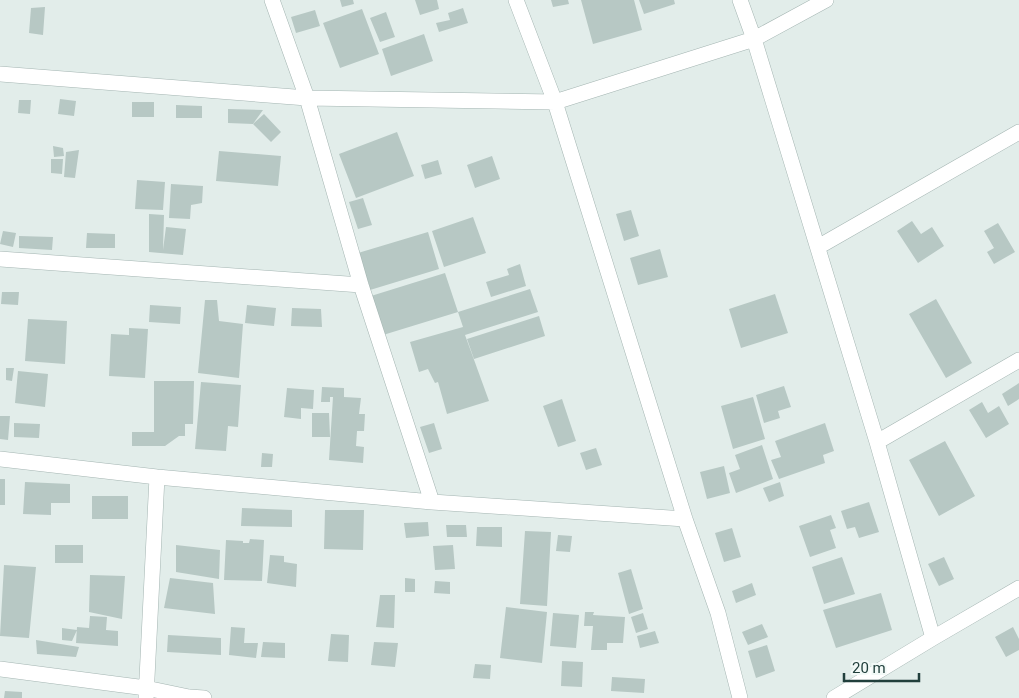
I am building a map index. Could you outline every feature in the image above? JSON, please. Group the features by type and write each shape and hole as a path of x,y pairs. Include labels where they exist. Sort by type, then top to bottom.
{"street":[{"path":"272,0 308,98 361,285 432,502"},
{"path":"516,0 555,102 685,519 718,613 740,698"},
{"path":"740,0 754,39 877,442 933,638"},
{"path":"0,74 308,98 555,102 754,39 826,0"},
{"path":"818,247 1019,132"},
{"path":"0,259 361,285"},
{"path":"877,442 1019,360"},
{"path":"0,459 157,477 432,502 685,519"},
{"path":"146,693 157,477"},
{"path":"834,698 1019,588"},
{"path":"0,669 146,693 204,698"}],"building":[{"path":"340,0 353,0 354,4 342,7"},
{"path":"415,0 437,0 439,9 420,15"},
{"path":"551,0 568,0 569,4 553,7"},
{"path":"581,0 634,0 642,30 593,44"},
{"path":"639,0 674,0 675,4 644,14"},
{"path":"45,7 43,35 29,33 31,8"},
{"path":"463,8 468,23 439,32 436,23 450,20 448,13"},
{"path":"362,9 379,54 340,68 323,23"},
{"path":"315,10 320,26 296,33 291,17"},
{"path":"386,12 395,37 380,42 370,18"},
{"path":"424,34 433,61 391,76 382,49"},
{"path":"60,99 76,101 74,116 58,114"},
{"path":"19,100 31,100 30,114 18,113"},
{"path":"132,102 154,102 154,117 132,117"},
{"path":"176,105 202,106 202,118 176,118"},
{"path":"228,109 263,110 253,124 228,123"},
{"path":"264,114 281,132 271,142 253,124"},
{"path":"397,132 414,176 356,198 339,154"},
{"path":"53,146 63,148 64,156 54,157"},
{"path":"79,150 75,178 64,177 66,152"},
{"path":"219,151 281,156 278,186 216,181"},
{"path":"492,156 500,179 475,188 467,165"},
{"path":"51,159 63,159 62,174 51,173"},
{"path":"438,160 442,174 425,179 421,165"},
{"path":"137,180 165,182 163,210 135,209"},
{"path":"171,184 203,186 202,203 191,205 190,219 169,218"},
{"path":"363,198 372,225 358,229 349,202"},
{"path":"631,210 639,236 624,241 616,214"},
{"path":"149,214 164,215 163,250 166,227 186,229 183,255 149,252"},
{"path":"473,217 486,253 444,267 432,231"},
{"path":"912,221 921,234 932,227 944,246 918,263 897,231"},
{"path":"998,223 1015,252 994,264 987,252 994,248 984,231"},
{"path":"3,231 16,233 13,247 0,244"},
{"path":"428,232 439,269 370,290 358,253"},
{"path":"87,233 115,234 115,248 86,248"},
{"path":"19,236 53,237 52,250 19,248"},
{"path":"660,249 668,277 638,285 630,258"},
{"path":"520,264 526,286 491,297 486,282 509,275 507,269"},
{"path":"445,273 458,312 383,335 371,296"},
{"path":"530,289 538,312 465,335 489,401 447,414 438,382 435,383 428,369 419,372 410,342 463,327 458,312"},
{"path":"2,292 19,292 18,305 1,304"},
{"path":"775,294 788,333 741,348 729,309"},
{"path":"936,299 972,363 946,378 909,314"},
{"path":"205,300 217,300 219,321 243,324 239,378 198,373"},
{"path":"150,305 181,307 180,324 149,322"},
{"path":"247,305 276,308 274,326 245,323"},
{"path":"292,308 321,309 322,327 291,326"},
{"path":"539,316 545,336 474,359 467,339"},
{"path":"28,319 67,321 65,364 25,361"},
{"path":"129,328 148,329 145,378 109,376 111,334 129,335"},
{"path":"6,368 14,368 12,381 6,380"},
{"path":"18,371 48,374 45,407 15,403"},
{"path":"154,381 194,381 193,424 185,424 185,436 179,436 165,446 132,446 132,432 154,432"},
{"path":"201,382 241,385 238,427 228,426 226,451 195,449"},
{"path":"1019,383 1019,399 1008,406 1002,394"},
{"path":"784,386 791,407 778,411 780,418 764,423 756,395"},
{"path":"322,387 344,388 344,397 361,398 359,414 365,414 364,431 357,431 356,446 364,447 363,463 329,460 333,397 330,397 330,402 321,402"},
{"path":"287,388 314,390 313,409 301,408 301,419 284,417"},
{"path":"753,397 765,439 733,449 721,406"},
{"path":"562,399 576,441 558,447 543,406"},
{"path":"982,402 988,413 999,406 1009,424 986,438 969,410"},
{"path":"312,413 329,413 330,437 312,437"},
{"path":"0,416 10,416 8,440 0,439"},
{"path":"14,423 40,424 39,438 14,437"},
{"path":"434,423 442,449 429,453 420,427"},
{"path":"825,423 834,451 823,455 825,463 779,479 771,460 781,457 775,441"},
{"path":"945,441 975,496 939,516 909,460"},
{"path":"762,445 773,479 736,493 729,473 740,469 735,455"},
{"path":"596,448 602,465 586,470 580,453"},
{"path":"262,453 273,454 272,467 261,467"},
{"path":"724,466 730,493 707,499 700,472"},
{"path":"0,479 5,479 5,505 0,505"},
{"path":"25,482 70,484 70,503 51,503 51,515 23,514"},
{"path":"780,482 784,496 769,502 763,488"},
{"path":"92,496 128,496 128,519 92,519"},
{"path":"869,502 879,532 859,538 855,527 847,529 841,511"},
{"path":"242,508 292,510 292,527 241,526"},
{"path":"325,510 364,510 363,550 324,549"},
{"path":"831,515 836,528 830,530 836,548 810,557 799,526"},
{"path":"428,522 429,536 406,538 404,523"},
{"path":"446,525 466,525 467,537 447,537"},
{"path":"477,527 502,527 502,547 476,546"},
{"path":"732,528 741,557 724,562 715,533"},
{"path":"525,531 551,532 547,606 520,604"},
{"path":"558,535 572,536 570,552 556,551"},
{"path":"250,539 264,540 262,581 224,580 226,540 249,543"},
{"path":"55,545 83,545 83,563 55,563"},
{"path":"176,545 220,550 219,579 176,572"},
{"path":"453,545 455,569 435,570 433,546"},
{"path":"270,555 284,556 284,562 297,564 296,587 267,583"},
{"path":"842,557 855,594 824,604 812,567"},
{"path":"944,557 954,579 939,586 928,564"},
{"path":"4,565 36,567 29,638 0,636"},
{"path":"631,569 643,609 629,614 618,573"},
{"path":"90,575 125,576 122,619 89,612"},
{"path":"170,578 213,583 215,614 164,608"},
{"path":"405,578 415,579 415,592 405,592"},
{"path":"435,581 450,582 450,594 434,593"},
{"path":"752,583 756,595 736,603 732,591"},
{"path":"881,593 892,630 836,648 823,610"},
{"path":"380,595 395,595 394,628 376,627"},
{"path":"506,607 547,612 542,663 500,658"},
{"path":"585,612 594,612 593,615 625,617 623,643 607,643 607,650 591,650 593,626 584,626"},
{"path":"553,613 579,615 576,648 550,646"},
{"path":"643,613 648,629 636,633 631,617"},
{"path":"90,616 107,617 106,630 118,631 118,646 76,643 77,627 89,628"},
{"path":"762,624 768,637 748,645 742,632"},
{"path":"231,627 245,628 244,643 258,643 256,658 229,655"},
{"path":"1013,627 1019,639 1019,650 1006,657 995,637"},
{"path":"62,628 77,630 72,641 62,640"},
{"path":"655,631 659,643 640,648 637,636"},
{"path":"331,634 349,635 348,662 328,661"},
{"path":"168,635 221,638 221,655 167,652"},
{"path":"36,640 79,647 76,657 37,654"},
{"path":"263,642 285,643 285,658 261,657"},
{"path":"374,642 398,643 395,667 371,665"},
{"path":"767,645 775,671 756,678 748,651"},
{"path":"562,661 583,662 582,687 561,686"},
{"path":"475,664 491,665 490,679 473,678"},
{"path":"612,677 645,679 644,693 611,691"},
{"path":"5,691 22,692 22,698 4,698"}]}
